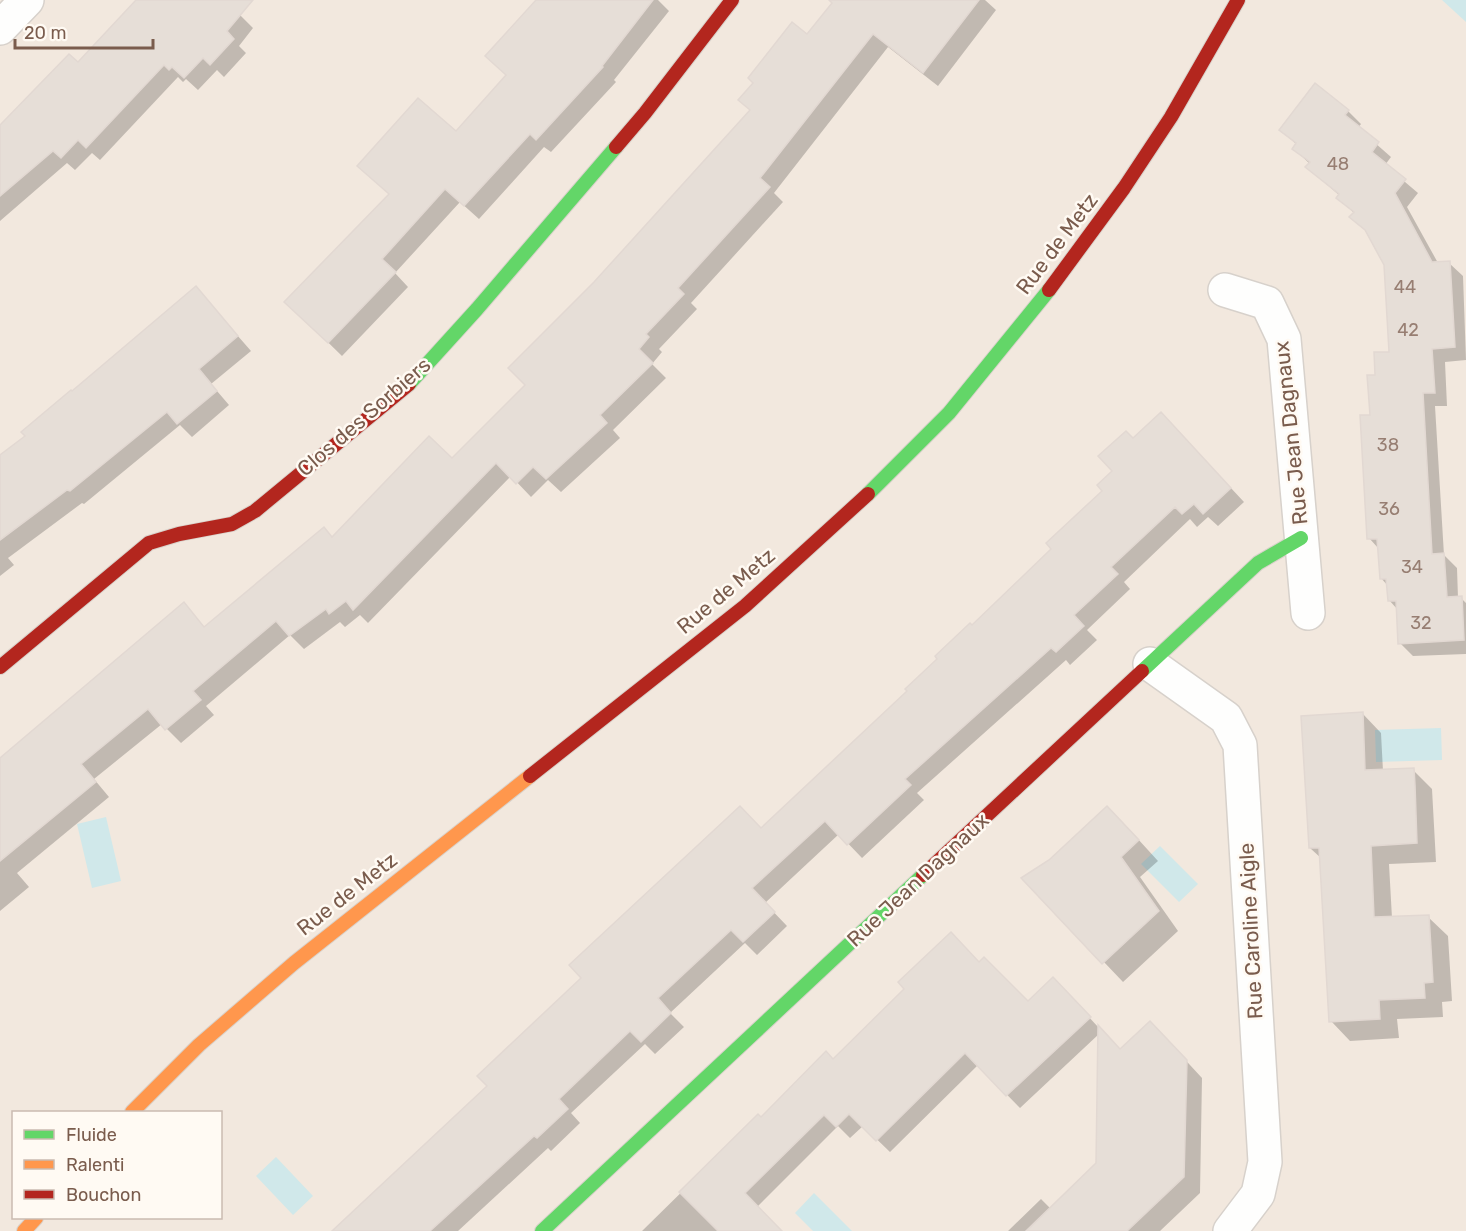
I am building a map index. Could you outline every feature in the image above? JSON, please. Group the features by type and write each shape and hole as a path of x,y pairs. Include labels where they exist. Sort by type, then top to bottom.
{"street":[{"path":"0,28 27,0"},
{"name":"Clos des Sorbiers","path":"0,667 149,543 179,534 232,524 255,511 406,387 477,309 645,113 732,0"},
{"name":"Rue de Metz","path":"134,1111 200,1045 294,963 746,606 871,491 949,413 1035,309 1124,188 1171,117 1238,0"},
{"name":"Rue Jean Dagnaux","path":"1226,290 1267,303 1284,339 1308,613"},
{"name":"Rue Jean Dagnaux","path":"542,1231 1258,563 1301,538"},
{"name":"Rue Caroline Aigle","path":"1150,664 1226,718 1240,745 1265,1162 1258,1194 1230,1231"},
{"path":"24,1231 35,1219"}],"shaded area":[{"path":"0,0 1466,0 1466,1231 0,1231"}],"water":[{"path":"1442,0 1466,0 1466,22"},
{"path":"1441,728 1442,760 1376,762 1375,730"},
{"path":"106,817 121,881 92,888 77,824"},
{"path":"1160,846 1198,884 1179,902 1141,864"},
{"path":"276,1157 313,1196 293,1215 256,1176"},
{"path":"814,1193 852,1231 813,1231 795,1213"}],"building":[{"path":"136,0 253,0 227,31 234,39 210,65 203,58 184,78 172,67 169,70 164,65 86,148 78,140 61,158 53,151 0,196 0,125 69,54 78,62"},
{"path":"536,0 653,0 603,67 536,140 530,134 464,206 445,189 382,259 396,272 328,343 284,302 389,194 357,166 418,98 456,131 506,75 485,56"},
{"path":"829,0 979,0 923,73 873,34 760,178 770,187 678,288 684,294 646,334 649,337 639,349 653,363 600,415 607,423 546,479 533,467 516,484 496,463 353,610 346,601 329,614 326,609 289,636 276,621 193,691 201,700 165,730 148,709 81,764 96,782 0,861 0,758 184,602 204,627 324,527 332,537 429,436 452,458 525,385 508,368 594,282 750,110 738,100 753,83 748,78 792,22 807,34 832,3"},
{"path":"1315,83 1349,110 1345,115 1379,142 1372,152 1406,179 1395,193 1432,262 1450,261 1455,347 1432,349 1435,393 1423,393 1432,554 1444,553 1447,597 1462,596 1464,640 1398,644 1396,601 1388,601 1386,579 1380,579 1377,539 1367,539 1360,415 1370,415 1367,375 1375,375 1374,352 1389,352 1384,265 1365,230 1349,217 1354,212 1336,198 1339,194 1305,167 1310,162 1292,149 1296,143 1279,130"},
{"path":"196,286 238,336 199,369 217,391 177,424 167,412 70,491 67,490 0,540 0,455 25,436 21,432"},
{"path":"1161,412 1231,488 1203,514 1194,504 1182,514 1175,507 1111,567 1118,574 1074,615 1084,626 1056,652 1051,648 905,779 911,785 847,845 825,821 752,888 775,912 743,942 731,930 658,998 671,1013 641,1042 630,1031 559,1099 568,1109 537,1138 534,1136 430,1231 332,1231 487,1086 477,1076 581,978 569,965 740,806 761,828 907,691 905,689 937,659 935,656 970,623 972,625 1051,549 1046,543 1102,491 1097,485 1112,471 1098,456 1126,431 1133,438"},
{"path":"1363,712 1365,770 1414,768 1415,785 1417,843 1371,846 1374,917 1429,915 1433,982 1424,983 1425,998 1379,1000 1380,1019 1329,1022 1319,848 1309,848 1301,716"},
{"path":"1107,806 1139,840 1121,857 1159,911 1102,964 1021,878 1049,860"},
{"path":"951,932 979,962 984,957 1028,1001 1053,977 1091,1017 1006,1096 965,1053 876,1141 849,1114 836,1127 824,1115 745,1193 782,1231 718,1231 679,1192 758,1114 761,1117 826,1051 833,1059 904,989 898,982"},
{"path":"1150,1021 1187,1060 1184,1177 1127,1231 1026,1231 1096,1163 1098,1025 1120,1049"}],"traffic: fast":[{"path":"409,384 477,309 616,147"},
{"path":"868,494 949,413 1049,290"},
{"path":"1142,671 1258,563 1301,538"},
{"path":"542,1231 923,875"}],"traffic: slow":[{"path":"133,1111 199,1045 294,963 530,776"},
{"path":"24,1231 35,1219"}],"traffic: jam":[{"path":"616,147 732,0"},
{"path":"1049,290 1124,188 1171,117 1238,0"},
{"path":"0,667 149,543 179,534 232,524 255,511 409,384"},
{"path":"530,776 745,606 868,494"},
{"path":"923,875 1142,671"}]}
